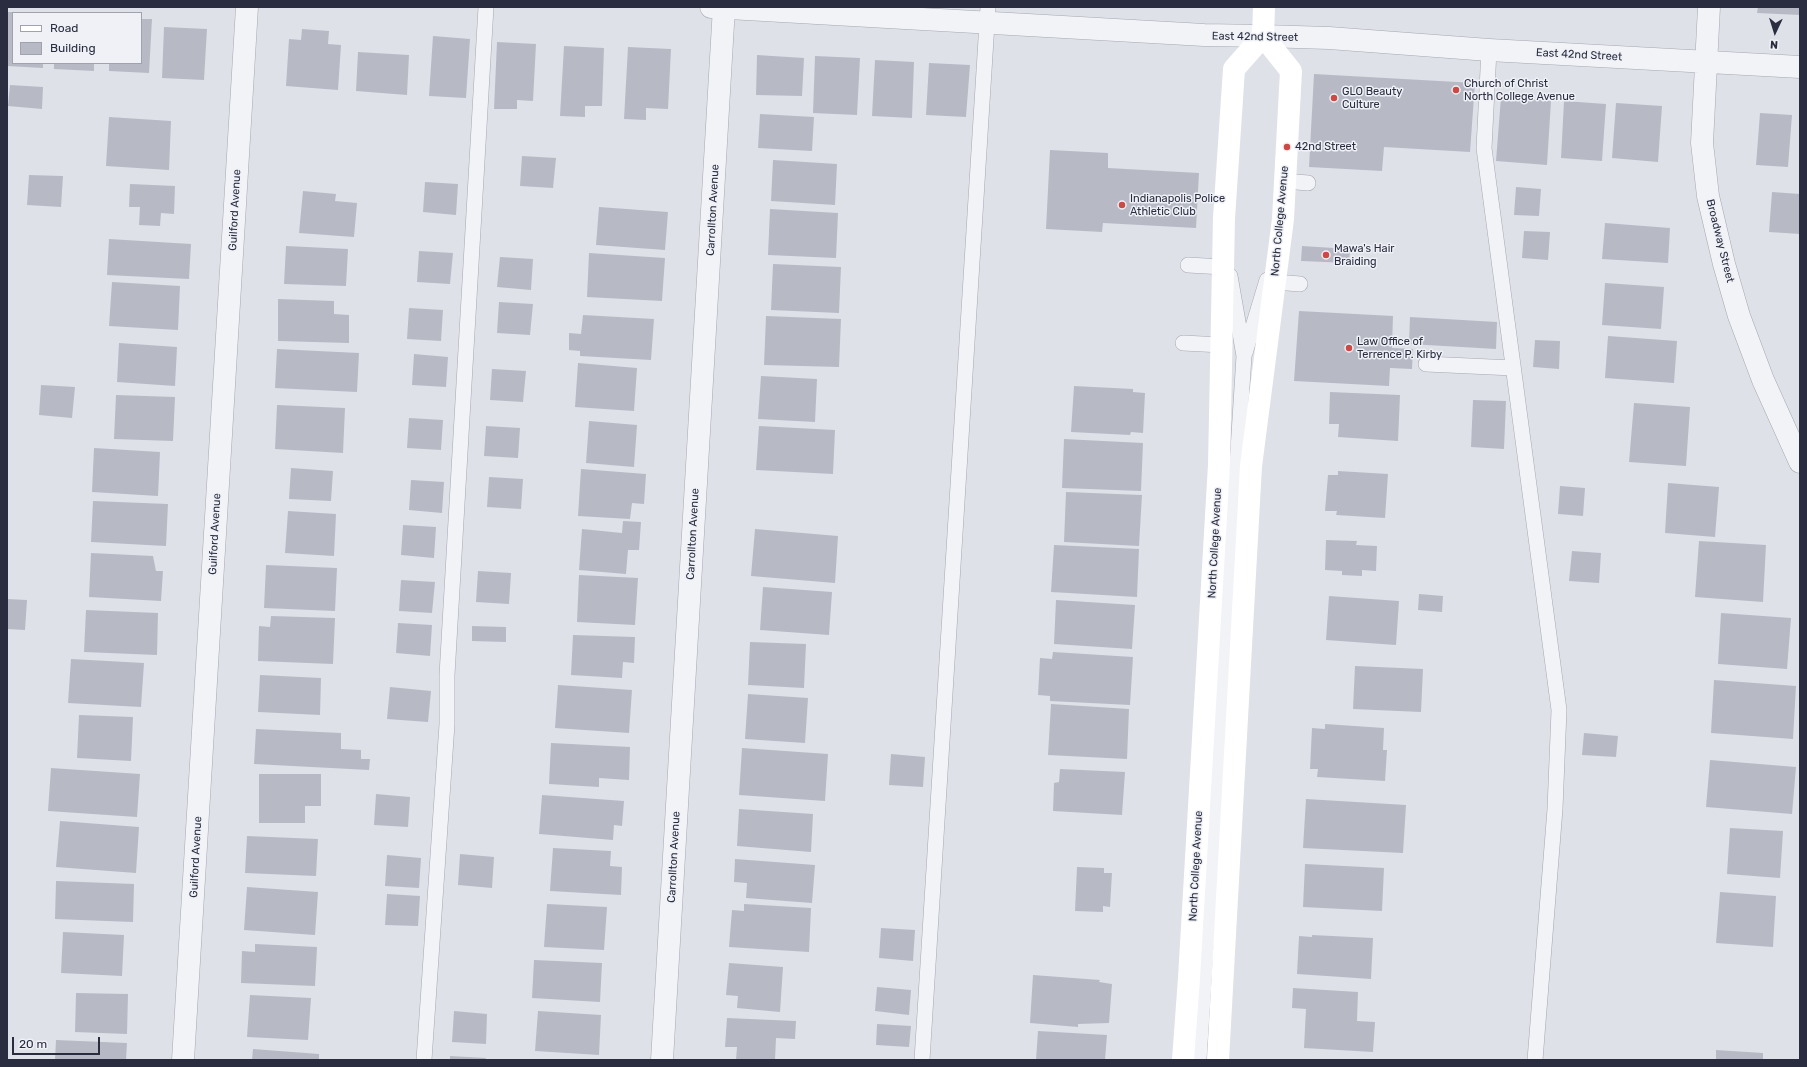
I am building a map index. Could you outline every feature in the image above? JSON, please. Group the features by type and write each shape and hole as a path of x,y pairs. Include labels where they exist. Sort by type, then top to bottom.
{"main road":[{"path":"1263,36 1264,7"},
{"name":"North College Avenue","path":"1183,1060 1190,970 1219,473 1224,238 1234,69 1263,36 1291,71 1280,240 1251,466 1224,916 1218,1060"}],"street":[{"name":"Guilford Avenue","path":"183,1060 247,7"},
{"name":"East 42nd Street","path":"720,7 987,14 1204,35 1329,38 1489,50 1800,67"},
{"name":"Carrollton Avenue","path":"662,1060 720,7"},
{"name":"Broadway Street","path":"1709,7 1702,143 1707,190 1717,237 1739,316 1763,380 1800,462"}],"lane":[{"path":"424,1060 447,724 447,675 486,7"},
{"path":"922,1060 987,14"},
{"path":"1489,50 1484,148 1559,710 1555,809 1535,1060"},
{"path":"1285,181 1308,183"},
{"path":"1224,238 1244,356"},
{"path":"1244,356 1280,240"},
{"path":"1188,265 1223,267"},
{"path":"1275,282 1300,284"},
{"path":"1183,343 1222,345"},
{"name":"North College Avenue","path":"1199,1060 1244,356"},
{"path":"1426,364 1513,368"}],"building":[{"path":"1758,7 1800,7 1800,15 1757,13"},
{"path":"7,12 12,12 12,64 43,64 43,68 7,66"},
{"path":"142,19 152,19 149,73 109,71 109,64 142,64"},
{"path":"164,27 207,29 204,80 162,78"},
{"path":"302,29 329,31 328,44 341,45 338,90 286,86 289,39 301,40"},
{"path":"433,36 470,39 466,98 429,96"},
{"path":"497,42 536,44 533,101 517,100 517,109 494,109"},
{"path":"564,46 604,48 602,106 585,106 585,117 560,116"},
{"path":"628,47 671,49 668,109 646,108 646,120 624,119"},
{"path":"358,52 409,55 407,95 356,91"},
{"path":"757,55 804,58 802,96 756,95"},
{"path":"815,56 860,58 857,115 813,113"},
{"path":"875,60 914,62 912,118 872,116"},
{"path":"929,63 970,65 966,117 926,115"},
{"path":"54,64 94,64 94,71 54,69"},
{"path":"1314,74 1475,83 1470,152 1384,147 1382,171 1309,167"},
{"path":"10,85 43,87 42,109 8,106"},
{"path":"1501,97 1551,101 1547,165 1496,161"},
{"path":"1564,101 1606,104 1602,161 1561,158"},
{"path":"1616,103 1662,106 1658,162 1612,158"},
{"path":"1760,113 1792,115 1788,167 1756,165"},
{"path":"760,114 814,117 812,151 758,148"},
{"path":"109,117 171,121 169,170 106,166"},
{"name":"Indianapolis Police Athletic Club","path":"1050,150 1108,153 1108,168 1199,173 1196,228 1103,223 1102,232 1046,229"},
{"path":"522,156 556,158 553,188 520,186"},
{"path":"773,160 837,164 835,205 771,201"},
{"path":"29,175 63,176 61,207 27,205"},
{"path":"425,182 458,184 456,215 423,212"},
{"path":"130,184 175,186 174,214 161,213 160,226 139,225 140,207 129,207"},
{"path":"1516,187 1541,189 1539,216 1514,215"},
{"path":"303,191 336,194 335,201 357,203 354,237 299,233"},
{"path":"1772,192 1800,194 1800,234 1769,232"},
{"path":"599,207 668,212 665,250 596,245"},
{"path":"770,209 838,213 836,258 768,255"},
{"path":"1605,223 1670,228 1668,263 1602,259"},
{"path":"1524,231 1550,232 1548,260 1522,258"},
{"path":"109,239 191,244 189,279 107,275"},
{"path":"286,246 348,249 346,286 284,284"},
{"name":"Mawa's Hair Braiding","path":"1302,246 1350,249 1349,263 1301,261"},
{"path":"419,251 453,253 450,284 417,282"},
{"path":"589,253 665,258 662,301 587,297"},
{"path":"500,257 533,259 531,290 497,287"},
{"path":"773,264 841,267 839,313 771,310"},
{"path":"112,282 180,286 178,330 109,326"},
{"path":"1605,283 1664,287 1661,329 1602,325"},
{"path":"278,299 334,301 334,314 349,315 349,343 278,341"},
{"path":"499,302 533,304 530,335 497,333"},
{"path":"409,308 443,310 441,341 407,339"},
{"name":"Law Office of Terrence P. Kirby","path":"1299,311 1393,316 1392,348 1413,349 1412,369 1390,368 1389,386 1294,381"},
{"path":"583,315 654,319 651,360 580,356 580,351 569,350 569,333 581,334"},
{"path":"766,316 841,319 839,367 764,365"},
{"path":"1410,317 1497,322 1496,349 1409,344"},
{"path":"1608,336 1677,341 1674,383 1605,378"},
{"path":"1535,340 1560,341 1559,369 1533,367"},
{"path":"119,343 177,347 175,386 117,382"},
{"path":"277,349 359,353 357,392 275,388"},
{"path":"414,354 448,357 446,387 412,385"},
{"path":"578,363 637,368 634,411 575,407"},
{"path":"492,369 526,371 523,402 490,400"},
{"path":"761,376 817,379 815,422 758,419"},
{"path":"41,385 75,387 72,418 39,415"},
{"path":"1074,386 1133,389 1133,392 1145,393 1143,433 1131,432 1130,435 1071,432"},
{"path":"1330,392 1400,395 1398,441 1338,437 1339,424 1329,424"},
{"path":"116,395 175,397 173,441 114,439"},
{"path":"1473,400 1506,401 1504,449 1471,447"},
{"path":"1634,403 1690,407 1686,466 1629,462"},
{"path":"277,405 345,408 343,453 275,449"},
{"path":"409,418 443,420 441,450 407,448"},
{"path":"589,421 637,425 634,467 586,463"},
{"path":"486,426 520,428 518,458 484,456"},
{"path":"759,426 835,430 833,474 756,470"},
{"path":"1064,439 1143,443 1141,491 1062,488"},
{"path":"94,448 160,452 158,496 92,492"},
{"path":"291,468 333,471 331,501 289,499"},
{"path":"581,469 646,474 644,504 632,503 630,519 578,516"},
{"path":"1338,471 1388,474 1385,518 1336,515 1337,511 1325,511 1328,475 1338,475"},
{"path":"489,477 523,479 521,509 487,507"},
{"path":"411,480 444,482 442,513 409,510"},
{"path":"1668,483 1719,487 1715,537 1665,533"},
{"path":"1560,486 1585,488 1583,516 1558,514"},
{"path":"1066,492 1142,495 1139,546 1064,542"},
{"path":"93,501 168,504 166,546 91,542"},
{"path":"288,511 336,514 334,556 285,553"},
{"path":"623,521 641,522 639,550 628,550 626,574 579,570 582,529 622,533"},
{"path":"403,525 436,527 434,558 401,555"},
{"path":"755,529 838,536 835,583 751,576"},
{"path":"1326,540 1357,541 1356,545 1377,546 1376,571 1362,570 1362,576 1342,575 1342,571 1325,570"},
{"path":"1699,541 1766,545 1763,602 1695,597"},
{"path":"1054,545 1139,549 1137,597 1051,592"},
{"path":"1572,551 1601,553 1599,583 1569,581"},
{"path":"91,553 153,556 156,571 163,571 161,601 89,597"},
{"path":"266,565 337,568 335,611 264,608"},
{"path":"478,571 511,573 509,604 476,602"},
{"path":"579,575 638,578 635,625 577,622"},
{"path":"401,580 435,582 432,613 399,611"},
{"path":"763,587 832,592 829,635 760,630"},
{"path":"1419,594 1443,596 1442,612 1418,610"},
{"path":"1329,596 1399,601 1396,645 1326,640"},
{"path":"7,599 27,600 25,630 7,629"},
{"path":"1056,600 1135,605 1132,649 1054,644"},
{"path":"86,610 158,613 157,655 84,652"},
{"path":"1721,613 1791,618 1787,669 1718,664"},
{"path":"271,616 335,618 333,664 258,661 259,626 270,627"},
{"path":"398,623 432,625 430,656 396,653"},
{"path":"472,626 506,627 506,642 472,641"},
{"path":"573,635 635,637 634,663 623,662 622,678 571,675"},
{"path":"750,642 806,644 804,688 748,685"},
{"path":"1053,652 1133,657 1130,705 1050,701 1050,696 1038,695 1040,658 1052,659"},
{"path":"71,659 144,663 141,707 68,703"},
{"path":"1355,666 1423,669 1421,712 1353,709"},
{"path":"260,675 321,678 320,715 258,712"},
{"path":"1714,680 1796,686 1793,739 1711,733"},
{"path":"558,685 632,690 629,733 555,728"},
{"path":"390,687 431,691 428,722 387,719"},
{"path":"748,694 808,698 805,743 745,739"},
{"path":"1051,704 1129,709 1127,759 1048,755"},
{"path":"79,715 133,717 131,761 77,758"},
{"path":"1325,724 1384,728 1383,750 1387,750 1385,781 1317,777 1318,769 1310,769 1312,728 1325,729"},
{"path":"256,729 341,733 341,749 361,750 361,759 370,759 369,770 254,764"},
{"path":"1584,733 1618,736 1616,757 1582,755"},
{"path":"551,743 630,747 629,780 599,778 599,787 549,784"},
{"path":"742,748 828,754 825,801 739,795"},
{"path":"891,754 925,757 923,787 889,785"},
{"path":"1710,760 1796,767 1792,814 1706,807"},
{"path":"51,768 140,774 137,817 48,811"},
{"path":"1060,769 1125,772 1122,815 1053,811 1054,783 1059,782"},
{"path":"259,774 321,774 321,806 305,806 305,823 259,823"},
{"path":"376,794 410,797 408,827 374,825"},
{"path":"542,795 624,801 622,826 614,825 613,840 539,834"},
{"path":"1306,799 1406,805 1403,853 1303,848"},
{"path":"739,809 813,814 811,852 737,846"},
{"path":"60,821 139,827 136,873 56,867"},
{"path":"1730,828 1783,831 1780,878 1727,874"},
{"path":"247,836 318,839 316,876 245,873"},
{"path":"553,848 611,851 610,866 622,867 621,895 550,891"},
{"path":"460,854 494,857 492,888 458,885"},
{"path":"387,855 421,858 419,888 385,886"},
{"path":"735,859 815,865 812,903 746,898 747,883 734,882"},
{"path":"1305,864 1384,868 1382,911 1303,907"},
{"path":"1077,867 1104,868 1104,873 1112,873 1110,907 1103,906 1103,912 1075,911"},
{"path":"56,881 134,884 133,922 55,919"},
{"path":"247,887 318,892 315,935 244,930"},
{"path":"1720,892 1776,896 1773,947 1716,943"},
{"path":"387,894 420,896 418,926 385,925"},
{"path":"547,904 607,907 604,950 544,947"},
{"path":"744,904 811,908 809,952 729,947 732,910 744,911"},
{"path":"881,928 915,930 913,961 879,958"},
{"path":"63,932 124,935 122,976 61,973"},
{"path":"1312,935 1373,938 1371,979 1297,974 1299,936 1312,937"},
{"path":"255,944 317,947 315,986 241,983 242,951 255,952"},
{"path":"534,960 602,963 600,1002 532,998"},
{"path":"729,963 783,967 780,1012 737,1008 738,996 726,995"},
{"path":"1033,975 1100,980 1099,982 1112,984 1109,1023 1078,1024 1078,1027 1030,1023"},
{"path":"877,987 911,990 909,1015 875,1011"},
{"path":"1293,988 1358,992 1357,1021 1375,1022 1373,1052 1304,1048 1306,1009 1292,1008"},
{"path":"76,993 128,994 127,1034 75,1032"},
{"path":"250,995 311,998 308,1040 247,1037"},
{"path":"454,1011 487,1014 486,1044 452,1042"},
{"path":"538,1011 601,1015 599,1055 535,1051"},
{"path":"727,1018 796,1021 795,1039 776,1038 775,1060 736,1060 737,1047 725,1047"},
{"path":"877,1024 911,1026 909,1047 876,1045"},
{"path":"1038,1031 1107,1035 1105,1060 1036,1060"},
{"path":"56,1040 127,1043 126,1060 55,1060"},
{"path":"253,1049 319,1054 319,1060 252,1060"},
{"path":"1716,1050 1763,1053 1763,1060 1716,1060"},
{"path":"450,1056 486,1058 485,1060 450,1060"}],"place":[{"name":"Church of Christ North College Avenue","path":"1456,90"},
{"name":"GLO Beauty Culture","path":"1334,98"},
{"name":"42nd Street","path":"1287,147"},
{"name":"Indianapolis Police Athletic Club","path":"1122,205"},
{"name":"Mawa's Hair Braiding","path":"1326,255"},
{"name":"Law Office of Terrence P. Kirby","path":"1349,348"}]}
